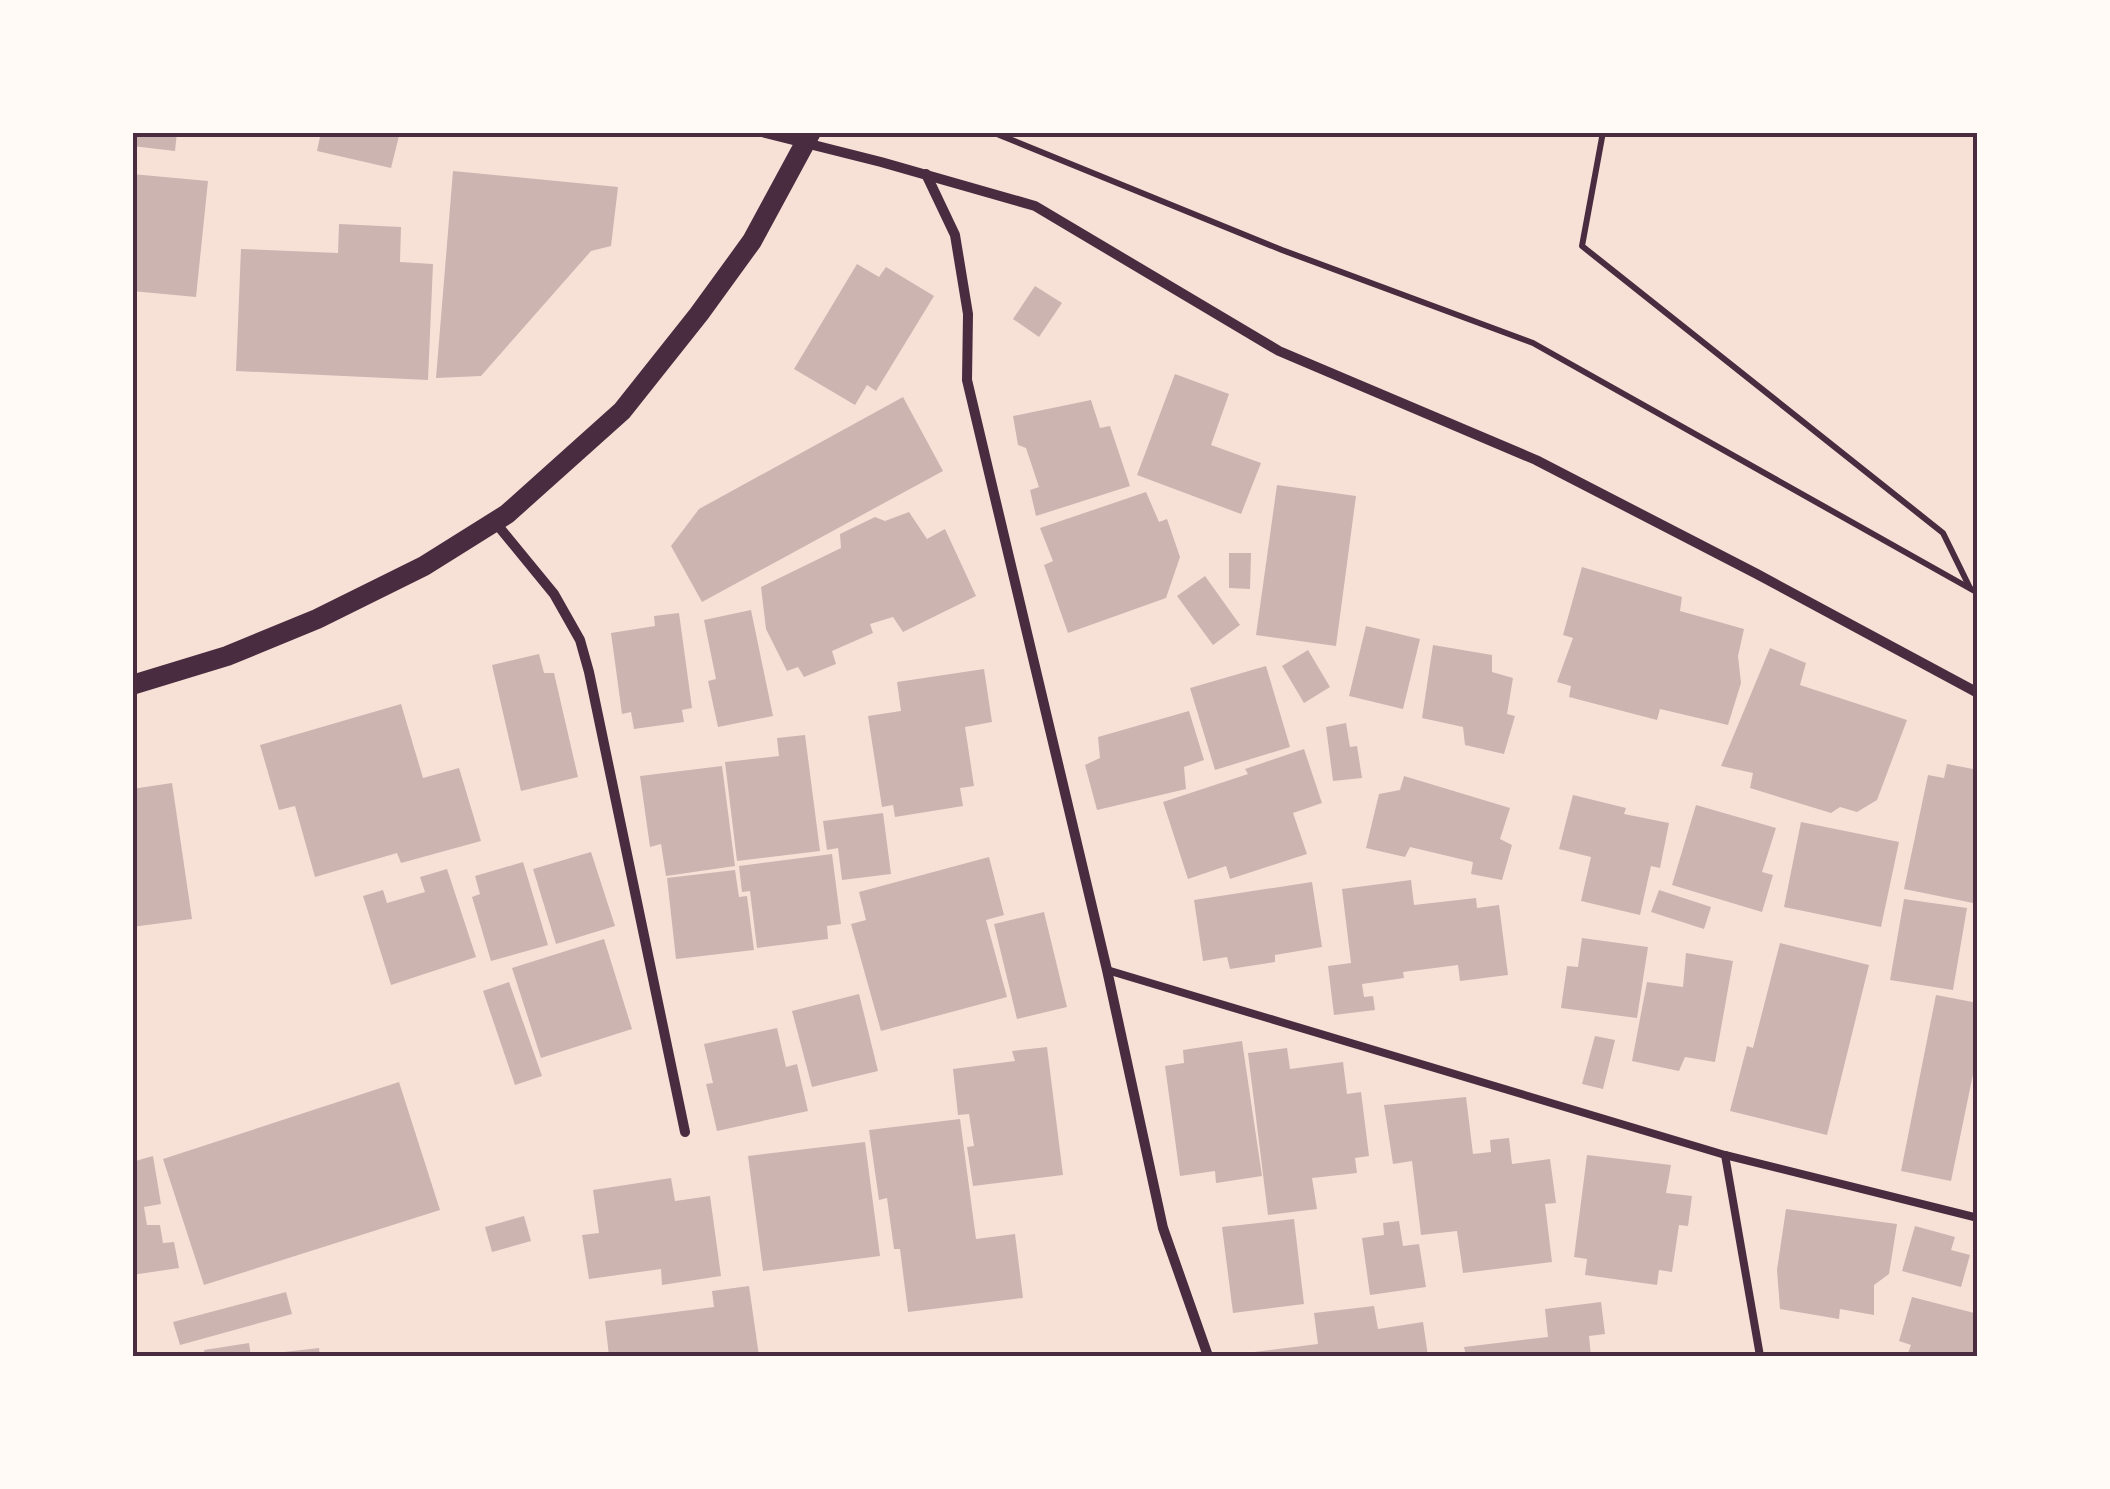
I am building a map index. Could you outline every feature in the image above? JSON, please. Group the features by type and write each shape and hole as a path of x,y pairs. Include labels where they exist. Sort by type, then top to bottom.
{"main road":[{"path":"132,685 227,656 317,619 424,566 495,522 622,410 752,241 808,138"}],"street":[{"path":"762,132 808,138 1035,206 1279,351 1536,460 1978,692"},
{"path":"926,174 955,236 968,314 967,380 1164,1228 1208,1356"},
{"path":"495,522 554,594 580,640 684,1132"}],"lane":[{"path":"1107,970 1726,1155 1978,1218"},
{"path":"1726,1155 1760,1356"}],"path":[{"path":"992,132 1282,250 1533,342 1974,592"},
{"path":"1603,132 1582,246 1943,533 1974,592"}],"building":[{"path":"132,132 177,132 175,151 132,146"},
{"path":"321,132 400,132 391,168 317,151"},
{"path":"453,171 618,187 611,246 591,251 481,376 436,378"},
{"path":"132,174 208,181 196,297 132,291"},
{"path":"339,224 401,227 400,262 433,264 428,380 236,371 241,249 338,253"},
{"path":"857,264 879,277 886,267 934,296 876,391 867,385 855,405 794,369"},
{"path":"1035,286 1062,303 1039,337 1013,319"},
{"path":"1175,374 1229,394 1211,445 1261,463 1241,514 1137,475"},
{"path":"903,397 943,471 702,602 671,546 699,509"},
{"path":"1091,400 1100,428 1110,426 1130,486 1036,516 1030,490 1039,487 1026,448 1018,445 1013,416"},
{"path":"1277,485 1356,496 1336,646 1256,635"},
{"path":"1146,492 1159,522 1167,519 1180,557 1166,598 1068,633 1044,565 1053,561 1040,528"},
{"path":"909,512 927,539 945,529 976,596 903,632 893,617 870,624 873,633 832,651 836,664 804,677 798,667 787,671 766,629 761,587 841,548 840,534 875,517 885,521"},
{"path":"1229,553 1251,553 1250,589 1229,588"},
{"path":"1582,567 1682,597 1680,611 1744,629 1738,656 1741,683 1728,725 1660,709 1657,720 1569,697 1571,686 1557,682 1573,638 1563,635"},
{"path":"1205,576 1240,625 1213,645 1177,596"},
{"path":"751,610 773,716 718,727 708,681 716,679 704,620"},
{"path":"679,613 692,708 682,710 684,722 634,729 631,712 622,714 611,633 655,626 654,616"},
{"path":"1366,626 1420,639 1403,709 1349,696"},
{"path":"1433,645 1492,655 1492,672 1513,678 1507,714 1515,716 1504,754 1465,745 1463,727 1422,718"},
{"path":"1770,648 1806,663 1800,685 1907,720 1877,800 1857,812 1840,807 1831,813 1750,788 1753,773 1721,766"},
{"path":"1308,650 1330,687 1304,703 1282,666"},
{"path":"539,654 544,673 554,673 578,777 521,791 492,665"},
{"path":"1266,666 1290,747 1215,770 1190,688"},
{"path":"984,669 992,722 965,727 974,786 960,788 963,806 895,817 893,805 882,807 868,716 901,711 897,682"},
{"path":"401,704 423,778 459,768 481,841 401,863 397,853 315,877 295,806 279,810 260,745"},
{"path":"1189,711 1204,760 1184,767 1186,789 1097,810 1085,765 1100,758 1098,737"},
{"path":"1346,723 1350,747 1357,746 1362,778 1333,781 1326,727"},
{"path":"805,735 820,851 737,861 725,762 779,756 777,738"},
{"path":"1304,749 1322,803 1293,813 1307,854 1230,879 1226,866 1188,879 1163,802 1248,774 1245,769"},
{"path":"1947,764 1978,770 1978,904 1904,889 1928,775 1944,778"},
{"path":"722,766 735,866 666,876 661,844 650,847 640,776"},
{"path":"1404,776 1510,808 1500,839 1512,845 1502,880 1471,874 1473,862 1410,847 1405,857 1366,848 1379,794 1400,790"},
{"path":"172,783 192,919 132,927 132,789"},
{"path":"1573,795 1626,808 1624,814 1669,823 1660,868 1651,866 1640,915 1581,901 1591,857 1559,849"},
{"path":"1696,805 1776,828 1762,872 1773,875 1762,912 1672,885"},
{"path":"883,813 891,874 842,880 838,848 827,850 823,821"},
{"path":"1801,822 1899,842 1881,927 1784,907"},
{"path":"591,852 615,926 556,944 533,869"},
{"path":"832,854 841,924 827,926 828,939 757,948 750,891 742,892 739,866"},
{"path":"989,857 1004,915 986,920 1007,997 881,1031 851,924 866,920 859,892"},
{"path":"523,862 548,945 491,961 472,897 480,894 475,876"},
{"path":"447,869 476,957 391,985 363,896 383,890 387,903 425,892 420,877"},
{"path":"735,870 739,897 747,896 754,950 676,959 667,878"},
{"path":"1411,880 1414,905 1476,898 1477,908 1499,905 1508,975 1460,981 1458,965 1403,972 1404,978 1362,984 1364,997 1373,996 1375,1010 1334,1015 1328,966 1351,963 1342,889"},
{"path":"1312,882 1322,947 1275,955 1275,962 1230,969 1227,957 1203,961 1194,900"},
{"path":"1659,890 1711,907 1704,929 1651,912"},
{"path":"1904,899 1967,908 1953,990 1890,980"},
{"path":"1044,912 1067,1007 1017,1019 994,924"},
{"path":"1582,938 1648,947 1637,1018 1561,1008 1567,966 1578,967"},
{"path":"604,939 632,1029 541,1058 512,968"},
{"path":"1780,943 1869,965 1827,1135 1730,1111 1747,1046 1753,1048"},
{"path":"1686,953 1733,961 1715,1062 1685,1057 1679,1071 1632,1061 1647,982 1683,987"},
{"path":"509,982 542,1076 515,1085 483,991"},
{"path":"859,994 878,1071 812,1087 792,1011"},
{"path":"1936,995 1978,1003 1978,1050 1951,1181 1901,1171"},
{"path":"777,1028 786,1067 797,1064 808,1111 717,1131 706,1084 713,1083 704,1044"},
{"path":"1595,1036 1615,1040 1603,1089 1582,1084"},
{"path":"1242,1041 1262,1176 1216,1183 1215,1171 1180,1176 1165,1066 1184,1063 1183,1050"},
{"path":"1047,1047 1063,1175 973,1186 967,1147 974,1146 969,1114 958,1115 953,1069 1015,1061 1012,1051"},
{"path":"1287,1048 1290,1069 1343,1062 1347,1094 1361,1092 1369,1156 1355,1158 1357,1173 1312,1178 1317,1209 1268,1215 1248,1053"},
{"path":"399,1082 440,1210 204,1285 163,1159"},
{"path":"1466,1097 1473,1154 1491,1152 1490,1140 1509,1138 1512,1164 1550,1159 1556,1203 1545,1204 1552,1262 1463,1273 1457,1231 1421,1235 1412,1161 1393,1164 1384,1105"},
{"path":"960,1119 976,1239 1015,1234 1023,1298 908,1312 900,1249 894,1249 887,1198 879,1200 869,1130"},
{"path":"865,1142 880,1256 763,1271 748,1156"},
{"path":"1587,1155 1671,1165 1666,1193 1692,1196 1688,1226 1679,1225 1672,1272 1659,1270 1657,1285 1585,1275 1587,1259 1574,1257"},
{"path":"153,1156 161,1204 144,1207 147,1225 160,1225 163,1243 174,1242 179,1268 132,1275 132,1162"},
{"path":"671,1178 675,1201 710,1196 721,1276 662,1285 661,1269 589,1279 582,1235 599,1233 593,1190"},
{"path":"1786,1209 1897,1224 1889,1274 1874,1285 1874,1315 1840,1309 1839,1319 1780,1309 1777,1270"},
{"path":"524,1216 531,1241 492,1252 485,1227"},
{"path":"1294,1219 1304,1304 1233,1313 1222,1227"},
{"path":"1399,1221 1403,1246 1419,1244 1426,1287 1370,1295 1362,1238 1384,1235 1383,1223"},
{"path":"1915,1226 1955,1237 1951,1250 1970,1255 1961,1287 1902,1271"},
{"path":"749,1286 759,1356 609,1356 605,1321 714,1307 712,1291"},
{"path":"286,1292 292,1314 180,1345 173,1322"},
{"path":"1912,1297 1978,1314 1978,1356 1907,1356 1911,1345 1899,1341"},
{"path":"1601,1302 1605,1334 1589,1336 1591,1356 1466,1356 1464,1347 1548,1337 1545,1309"},
{"path":"1374,1306 1378,1329 1423,1322 1428,1356 1254,1356 1254,1352 1318,1344 1314,1313"},
{"path":"249,1343 251,1356 205,1356 204,1350"},
{"path":"319,1348 320,1356 266,1356 266,1354"}]}
